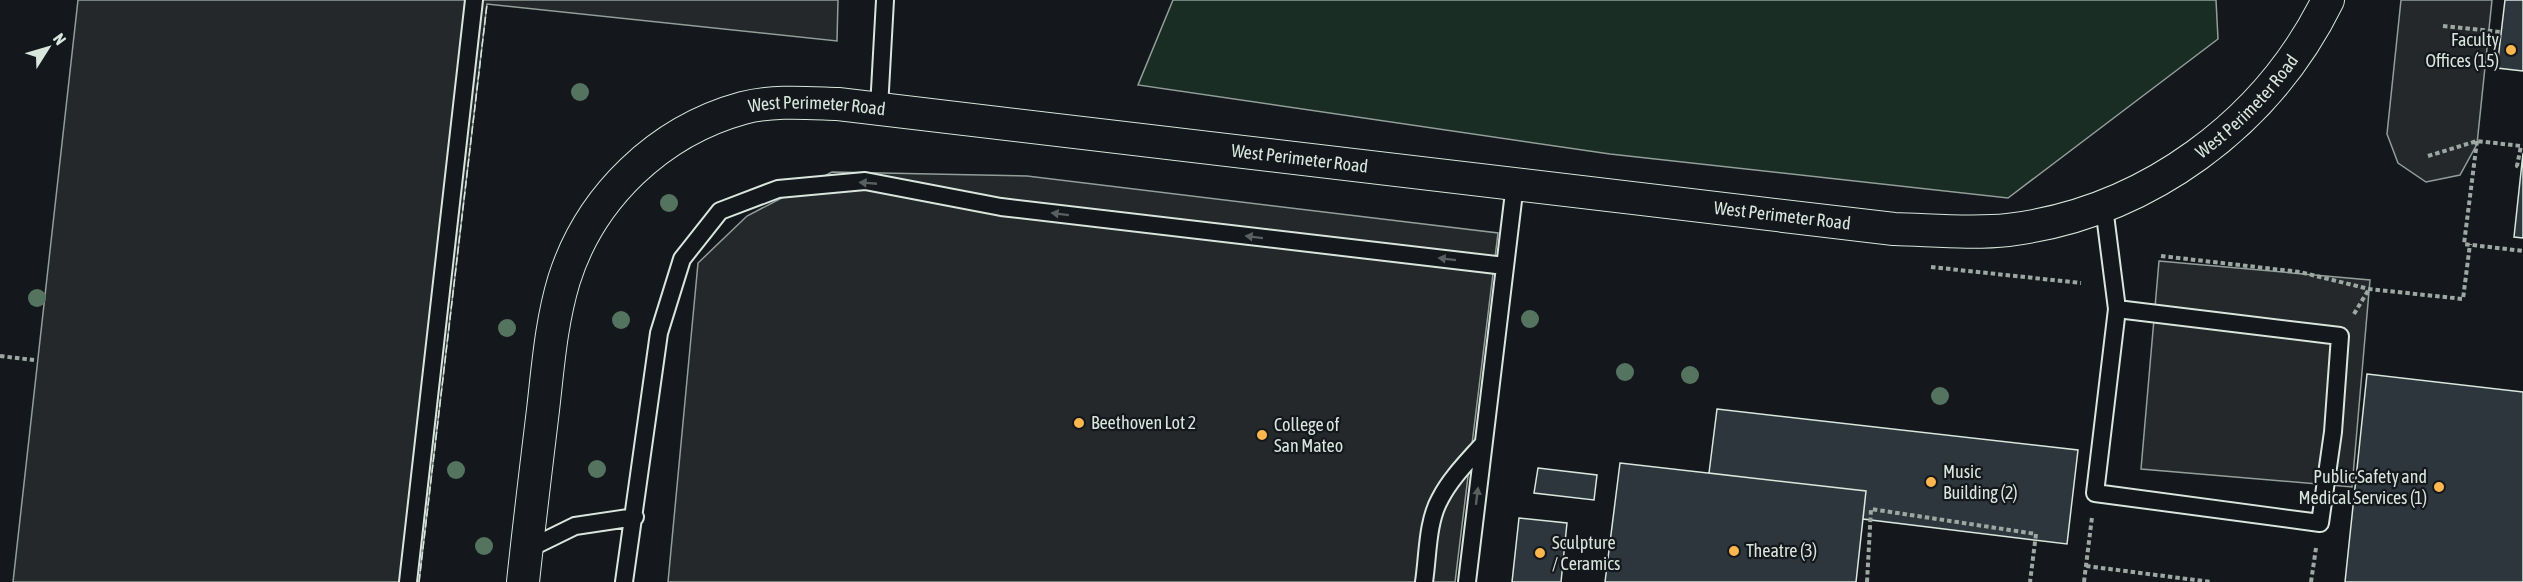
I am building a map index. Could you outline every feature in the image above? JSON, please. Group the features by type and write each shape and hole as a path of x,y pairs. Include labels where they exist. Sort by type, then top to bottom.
{"street":[{"name":"West Perimeter Road","path":"522,582 553,321 564,279 579,243 597,211 647,158 675,137 707,120 745,108 791,102 879,108 1894,229 2007,230 2056,222 2104,207 2150,186 2193,160 2232,128 2267,90 2295,54 2328,0"}],"lane":[{"path":"408,582 474,0"},
{"path":"879,108 885,0"},
{"path":"624,582 635,517 659,333 682,259 720,211 778,189 865,181 1001,207 1505,266"},
{"path":"1467,582 1515,184"},
{"path":"2104,207 2117,309 2095,493 2320,523 2333,432 2340,336 2117,309"},
{"path":"1424,582 1432,523 1438,501 1450,482 1483,443"},
{"path":"526,550 575,526 635,517"}],"path":[{"path":"2443,26 2501,32"},
{"path":"2428,156 2477,141 2521,146 2517,166 2522,167"},
{"path":"2477,141 2464,244 2523,251"},
{"path":"2161,256 2300,272 2369,289 2463,299 2470,244"},
{"path":"2059,282 2080,283"},
{"path":"0,356 34,360"},
{"path":"2084,582 2095,493"},
{"path":"1867,582 1871,509 2036,534 2030,582"},
{"path":"2311,582 2320,523"},
{"path":"2086,566 2211,582"}],"green space":[{"path":"1173,0 2216,0 2218,39 2008,198 1610,154 1138,85"}],"shaded area":[{"path":"78,0 838,0 837,41 487,4 419,582 13,582"},
{"path":"2401,0 2492,0 2477,144 2460,175 2426,182 2398,163 2387,134"},
{"name":"Beethoven Lot 2","path":"832,172 1027,176 1498,233 1455,582 668,582 698,263 747,216"},
{"path":"2159,261 2370,280 2352,487 2141,469"}],"building":[{"name":"Faculty Offices (15)","path":"2505,0 2523,0 2523,71 2497,68"},
{"path":"2523,153 2523,238 2514,237"},
{"name":"Public Safety and Medical Services (1)","path":"2367,374 2523,392 2523,582 2345,582"},
{"name":"Music Building (2)","path":"1717,409 2078,450 2067,544 1863,519 1866,491 1709,473"},
{"name":"Theatre (3)","path":"1620,463 1866,491 1856,582 1605,582"},
{"path":"1538,468 1597,475 1594,500 1534,493"},
{"name":"Sculpture / Ceramics","path":"1519,518 1567,523 1561,582 1512,582"}],"fence":[{"path":"419,582 487,4"}],"place":[{"name":"Faculty Offices (15)","path":"2511,50"},
{"name":"Beethoven Lot 2","path":"1079,423"},
{"name":"College of San Mateo","path":"1262,435"},
{"name":"Music Building (2)","path":"1931,482"},
{"name":"Public Safety and Medical Services (1)","path":"2439,487"},
{"name":"Theatre (3)","path":"1734,551"},
{"name":"Sculpture / Ceramics","path":"1540,553"}]}
